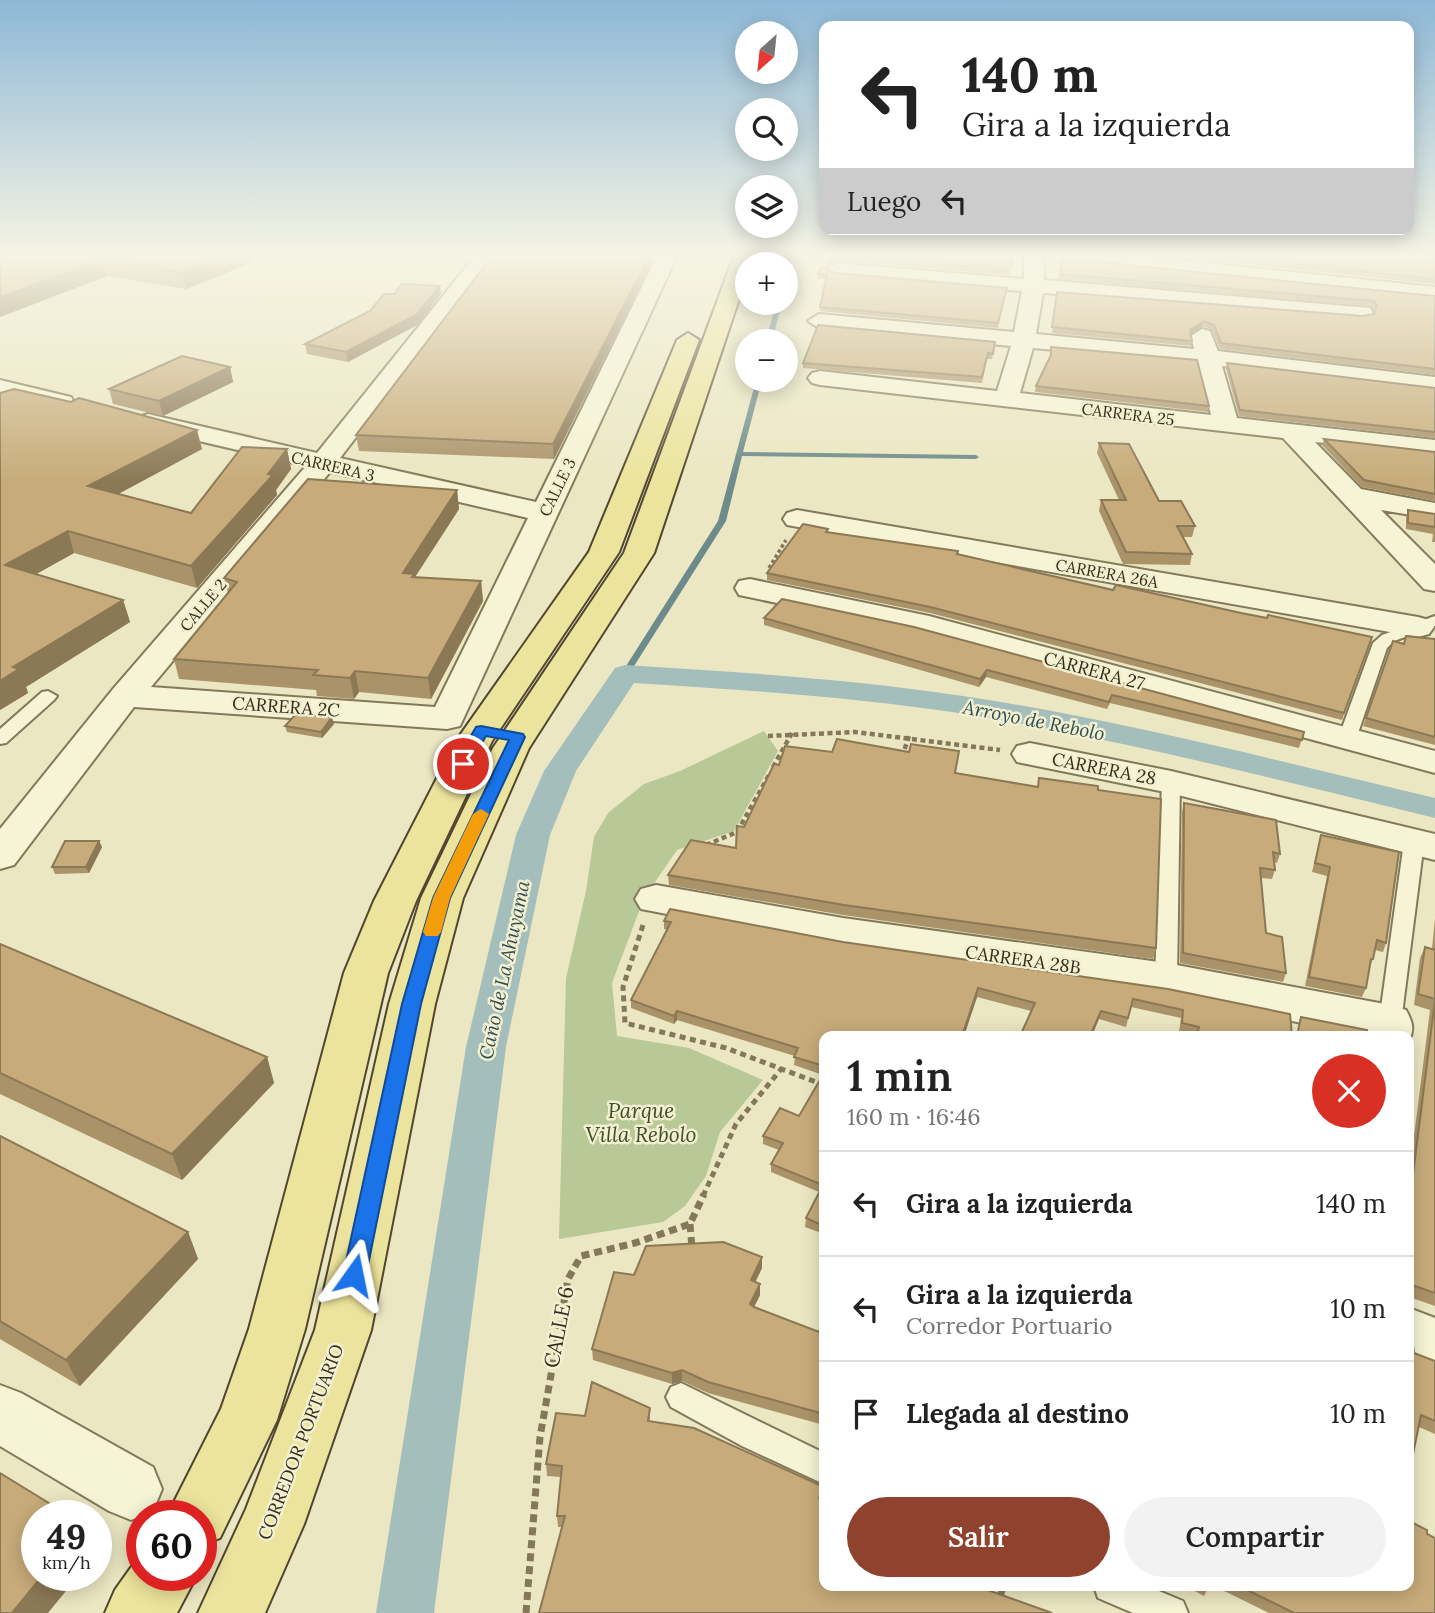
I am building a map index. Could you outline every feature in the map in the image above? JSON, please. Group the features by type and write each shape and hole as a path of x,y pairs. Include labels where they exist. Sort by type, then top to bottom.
{"main road":[{"name":"CORREDOR PORTUARIO","path":"206,1500 247,1420 277,1329 366,973 395,901 482,728 604,552 691,331"},
{"name":"CORREDOR PORTUARIO","path":"231,1613 272,1524 343,1329 412,1004 442,898 482,728 639,553 718,331"},
{"path":"138,1613 153,1591"}],"street":[{"name":"CALLE 2","path":"0,856 125,696 322,464 427,331"},
{"name":"CALLE 3","path":"482,728 545,513 632,331"},
{"path":"931,331 1206,357 1435,384"},
{"path":"1006,399 1027,331"},
{"path":"1200,331 1227,426"},
{"name":"CARRERA 25","path":"820,378 1435,448"},
{"path":"4,396 33,395 85,408"},
{"name":"CARRERA 3","path":"125,417 545,513"},
{"path":"1292,433 1435,582"},
{"path":"1353,496 1435,511"},
{"name":"CARRERA 26A","path":"801,520 1426,624"},
{"name":"CARRERA 27","path":"759,590 918,623 1435,762"},
{"name":"CARRERA 2C","path":"125,696 482,728"},
{"name":"CARRERA 28","path":"1030,754 1171,782 1425,845"},
{"name":"CARRERA 28B","path":"656,899 843,933 1166,979 1389,1029"},
{"path":"1414,1336 1435,1345"},
{"path":"0,1413 131,1489"}],"lane":[{"path":"1347,739 1379,646 1388,638 1426,624"},
{"path":"0,739 48,696"},
{"path":"1166,979 1171,782"},
{"path":"1389,1029 1425,845"},
{"path":"681,1397 753,1436 819,1467"},
{"path":"1121,1591 1171,1613"}],"path":[{"path":"759,590 789,535 801,520"},
{"path":"705,846 737,832 793,733"},
{"name":"CARRERA 28","path":"768,736 793,733 909,736 1030,754"},
{"path":"900,762 909,736"},
{"path":"656,899 635,944 623,987 625,1023 679,1034 819,1083"},
{"path":"693,1251 690,1224 736,1124 782,1068"},
{"name":"CALLE 6","path":"526,1613 540,1437 568,1279 581,1256 635,1243 690,1224"},
{"path":"999,1604 1002,1591"}],"green space":[{"name":"Parque Villa Rebolo","path":"764,731 778,751 734,831 677,850 644,898 612,983 617,1036 689,1048 763,1080 720,1132 706,1176 685,1206 663,1222 559,1239 566,978 586,891 594,837 608,813 644,784 680,771"}],"building":[{"path":"330,331 385,331 346,352 305,344"},
{"path":"435,331 611,331 553,444 356,435"},
{"path":"816,331 883,331 995,342 993,354 988,353 982,377 803,363"},
{"path":"1095,331 1190,331 1192,341"},
{"path":"1216,331 1435,331 1435,369 1221,343"},
{"path":"1051,347 1197,360 1209,406 1036,386 1051,355"},
{"path":"182,356 230,367 159,401 109,389"},
{"path":"1227,363 1435,388 1435,432 1240,410"},
{"path":"14,389 71,402 79,398 197,430 88,486 191,513 242,447 287,449 268,474 273,475 191,566 68,531 5,565 123,600 13,667 19,669 0,681 0,393"},
{"path":"1324,439 1435,452 1435,494 1364,480"},
{"path":"1099,443 1129,444 1159,501 1181,501 1195,526 1177,526 1192,554 1126,552 1101,500 1126,500"},
{"path":"308,479 457,490 403,573 414,574 412,577 481,581 428,678 355,671 350,678 313,675 318,670 174,659 237,582 224,578"},
{"path":"1408,510 1435,514 1435,527 1408,523"},
{"path":"803,524 828,529 826,532 958,551 957,554 1113,590 1116,585 1241,613 1267,618 1268,615 1372,637 1344,713 930,607 767,573"},
{"path":"782,599 914,627 1304,732 1302,740 1112,695 1109,702 987,670 980,679 764,618"},
{"path":"1406,636 1435,639 1435,737 1366,718 1393,641 1404,644"},
{"path":"295,715 332,717 321,732 285,726"},
{"path":"837,739 909,752 911,744 959,751 955,773 1038,787 1039,778 1098,786 1098,790 1161,799 1156,948 844,905 668,875 691,840 736,848 737,826 744,827 774,764 779,765 785,746 832,752"},
{"path":"1184,803 1276,820 1280,854 1273,852 1275,870 1260,868 1266,933 1282,937 1286,973 1183,953"},
{"path":"1321,835 1399,852 1386,943 1377,940 1366,988 1309,977 1330,867 1315,863"},
{"path":"65,841 99,841 86,867 52,867"},
{"path":"670,909 843,942 1168,989 1290,1014 1292,1031 1198,1031 1199,1027 1182,1023 1183,1010 1133,999 1128,1018 1101,1011 1092,1031 1022,1031 1035,1003 978,988 964,1031 819,1031 819,1064 794,1057 798,1048 677,1011 674,1016 631,1000 671,922 664,921"},
{"path":"0,944 267,1057 172,1154 0,1073"},
{"path":"1425,947 1435,950 1435,999 1418,994"},
{"path":"1435,1000 1435,1293 1414,1286 1414,1166"},
{"path":"1301,1017 1367,1030 1367,1031 1298,1031"},
{"path":"819,1082 819,1183 771,1164 783,1143 763,1136 780,1108 799,1116"},
{"path":"0,1136 188,1232 66,1360 0,1321"},
{"path":"819,1193 819,1224 806,1218"},
{"path":"723,1242 762,1257 751,1280 760,1284 750,1304 819,1332 819,1413 708,1382 682,1370 672,1373 592,1349 614,1272 634,1275 646,1246"},
{"path":"1414,1353 1435,1361 1435,1421 1421,1415 1414,1449"},
{"path":"592,1382 650,1408 648,1421 694,1428 819,1485 819,1591 990,1591 1052,1613 539,1613 565,1516 557,1516 562,1466 546,1464 556,1413 585,1416"},
{"path":"0,1473 44,1500 21,1500 21,1591 30,1591 12,1613 0,1613"},
{"path":"1414,1524 1435,1538 1435,1613 1294,1613 1249,1591 1414,1591"}],"waterway":[{"name":"Caño de La Ahuyama","path":"625,674 722,521 756,392"},
{"path":"740,454 976,457"},
{"name":"Caño de La Ahuyama","path":"405,1613 486,1047 533,835 560,771 625,674 752,682 963,705 1141,739 1435,808"}],"slow traffic":[{"path":"432,932 442,898 481,814"}],"route":[{"path":"354,1275 412,1004 442,898 518,737 481,730 463,764"}],"water label":[{"name":"Arroyo de Rebolo","path":"1034,720"}]}
